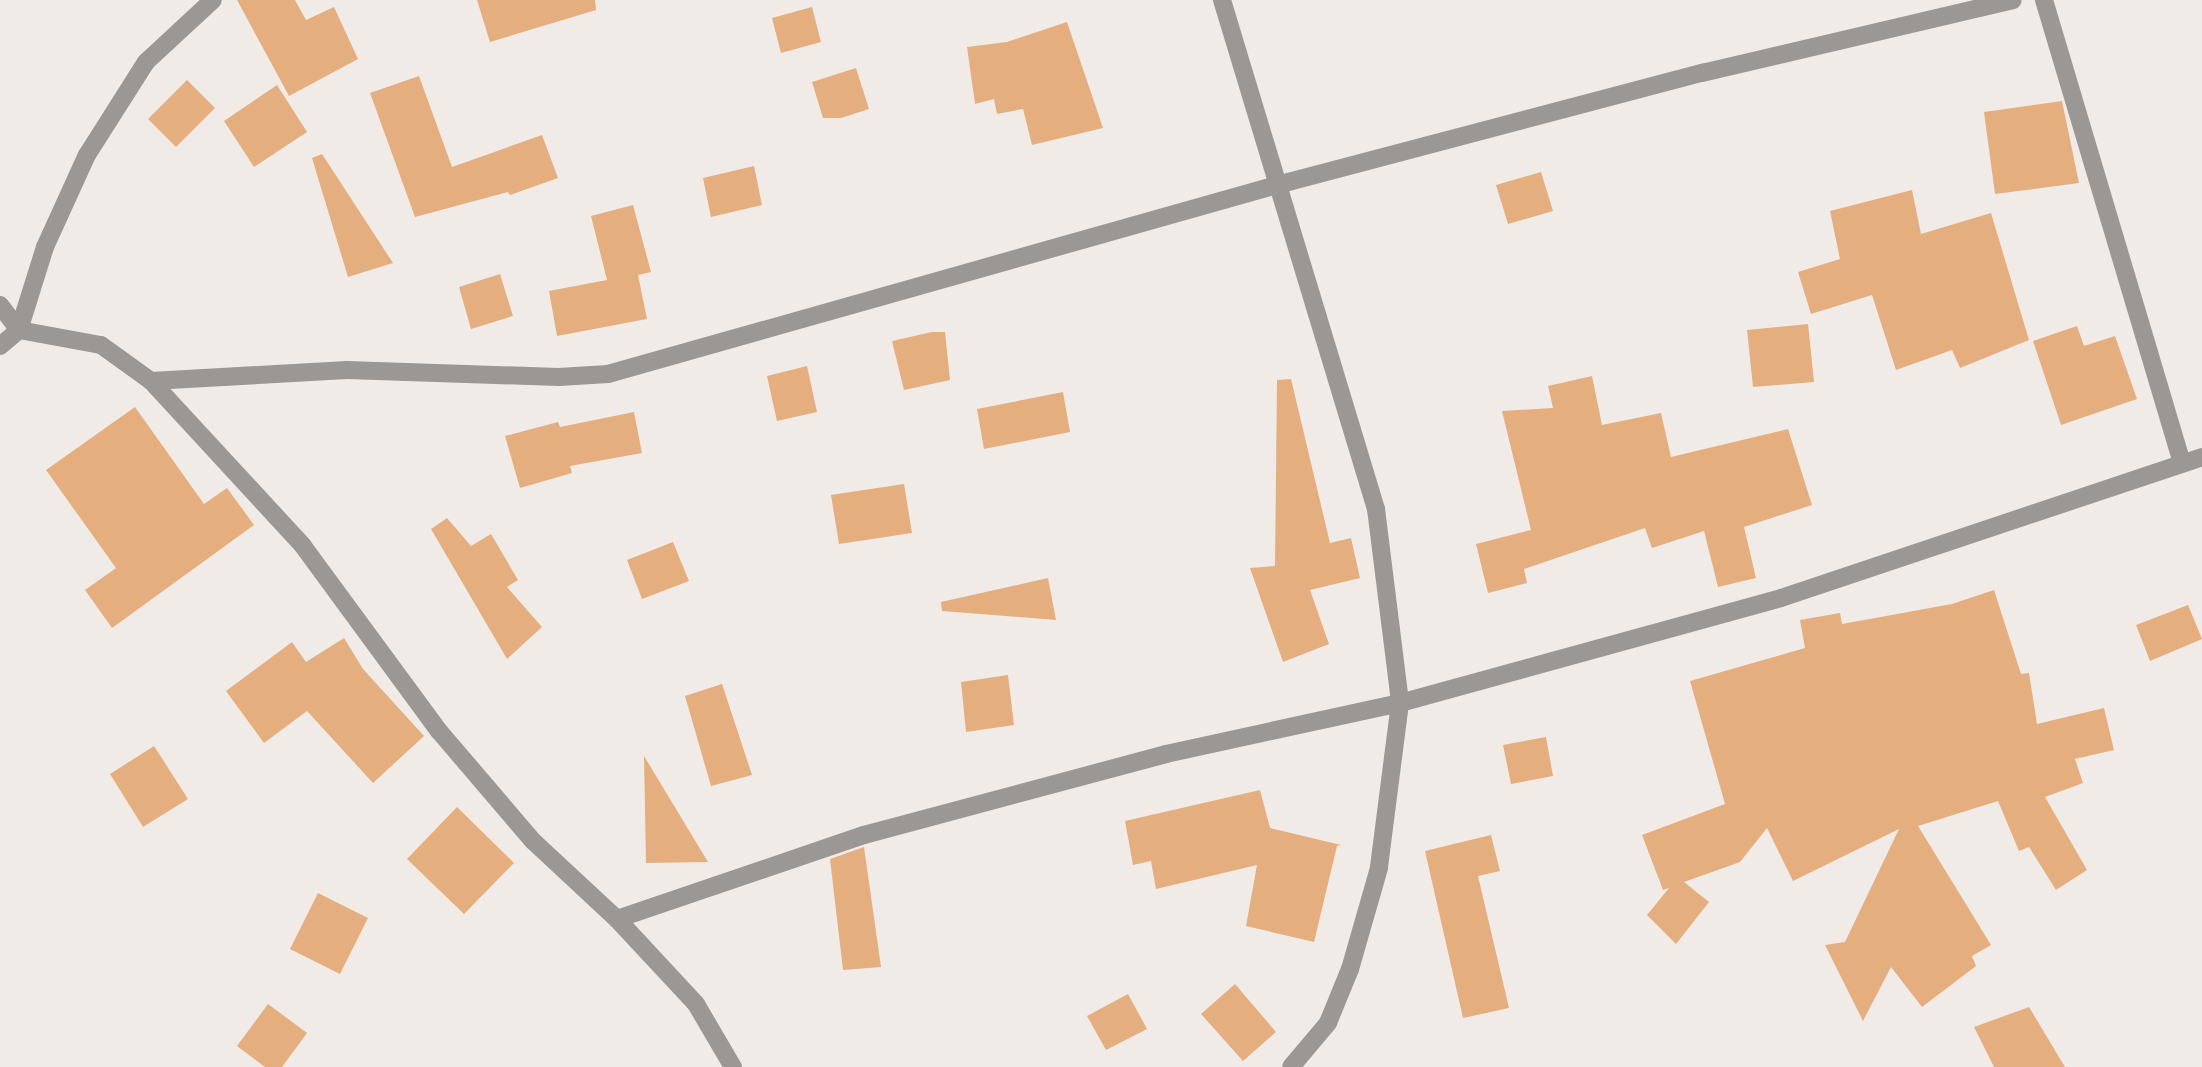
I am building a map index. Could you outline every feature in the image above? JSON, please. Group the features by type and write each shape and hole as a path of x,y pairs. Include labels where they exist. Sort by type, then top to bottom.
{"street":[{"path":"0,346 19,330 45,247 87,155 146,62 213,0"},
{"path":"1222,0 1376,509 1400,703 1379,868 1350,969 1328,1023 1291,1067"},
{"path":"151,381 347,370 559,377 608,374 1277,185 1702,73 2013,0"},
{"path":"2044,0 2181,461"},
{"path":"0,305 19,330 101,345 151,381 303,546 439,731 533,841 617,919 696,1004 733,1067"},
{"path":"617,919 864,835 1166,754 1400,703 1781,598 2181,461 2202,457"}],"building":[{"path":"237,0 295,0 306,20 334,7 358,59 289,96"},
{"path":"477,0 595,0 596,10 490,42"},
{"path":"812,7 821,42 781,53 772,18"},
{"path":"1067,22 1103,128 1032,145 1023,109 997,114 994,99 975,104 967,47 1007,42"},
{"path":"856,68 869,109 841,118 823,118 812,82"},
{"path":"419,76 452,167 542,135 558,178 510,195 508,192 415,217 370,93"},
{"path":"187,80 215,108 176,147 148,119"},
{"path":"277,85 307,132 254,167 224,121"},
{"path":"2062,101 2079,183 1995,194 1984,112"},
{"path":"322,154 393,263 348,277 312,158"},
{"path":"754,166 762,205 711,217 703,178"},
{"path":"1541,172 1553,211 1508,224 1496,185"},
{"path":"1912,190 1921,234 1991,213 2029,340 1960,368 1952,350 1896,370 1872,295 1811,314 1798,272 1840,259 1830,211"},
{"path":"633,205 651,272 638,275 647,319 557,336 549,291 607,280 591,216"},
{"path":"500,274 513,316 471,329 459,287"},
{"path":"1808,324 1814,382 1753,387 1747,330"},
{"path":"2077,326 2084,346 2115,336 2137,399 2061,425 2033,341"},
{"path":"932,332 945,332 950,380 904,390 892,341"},
{"path":"807,366 817,412 777,421 767,376"},
{"path":"1592,376 1602,425 1661,413 1671,457 1788,429 1812,505 1744,527 1756,578 1718,587 1704,531 1652,548 1645,528 1524,569 1527,583 1488,593 1476,544 1531,530 1502,411 1553,408 1548,386"},
{"path":"1291,379 1330,543 1351,538 1360,578 1310,590 1329,644 1283,662 1250,568 1275,566 1277,380"},
{"path":"1063,392 1070,432 984,449 977,409"},
{"path":"135,407 204,504 227,488 254,525 112,628 85,590 116,568 46,470"},
{"path":"634,412 642,453 570,466 572,473 520,488 505,436 558,422 560,427"},
{"path":"904,484 912,533 839,544 831,495"},
{"path":"447,518 471,546 491,534 518,580 507,587 542,627 507,659 431,529"},
{"path":"673,542 689,581 642,599 627,560"},
{"path":"1048,578 1056,620 942,611 941,602"},
{"path":"1994,590 2021,674 2029,673 2037,724 2104,708 2114,750 2075,759 2083,783 2045,797 2087,870 2056,890 2029,847 2019,851 1998,801 1918,826 1991,945 1972,956 1976,966 1922,1007 1891,967 1863,1021 1825,945 1845,942 1899,829 1793,881 1767,828 1740,862 1684,882 1709,902 1676,944 1647,915 1669,888 1663,890 1642,835 1725,804 1690,681 1805,648 1800,620 1840,613 1842,624 1952,604"},
{"path":"2188,605 2202,639 2150,661 2136,625"},
{"path":"344,638 363,669 424,736 373,783 307,711 264,743 226,691 292,642 306,662"},
{"path":"1008,675 1014,725 966,732 961,682"},
{"path":"722,684 752,775 711,786 685,696"},
{"path":"1546,737 1553,776 1511,784 1503,745"},
{"path":"154,746 188,799 143,827 110,774"},
{"path":"644,756 708,862 646,863"},
{"path":"1260,790 1270,828 1341,845 1337,846 1314,942 1246,926 1257,865 1156,889 1151,861 1133,865 1125,821"},
{"path":"457,807 514,863 464,914 407,859"},
{"path":"1491,835 1500,871 1478,876 1509,1008 1463,1018 1425,851"},
{"path":"864,847 881,967 843,970 830,859"},
{"path":"318,893 368,918 340,974 290,949"},
{"path":"1235,984 1276,1032 1243,1061 1201,1014"},
{"path":"1128,994 1147,1029 1106,1050 1087,1016"},
{"path":"268,1004 307,1033 282,1067 265,1067 237,1046"},
{"path":"2029,1007 2065,1067 1994,1067 1974,1027"}]}
